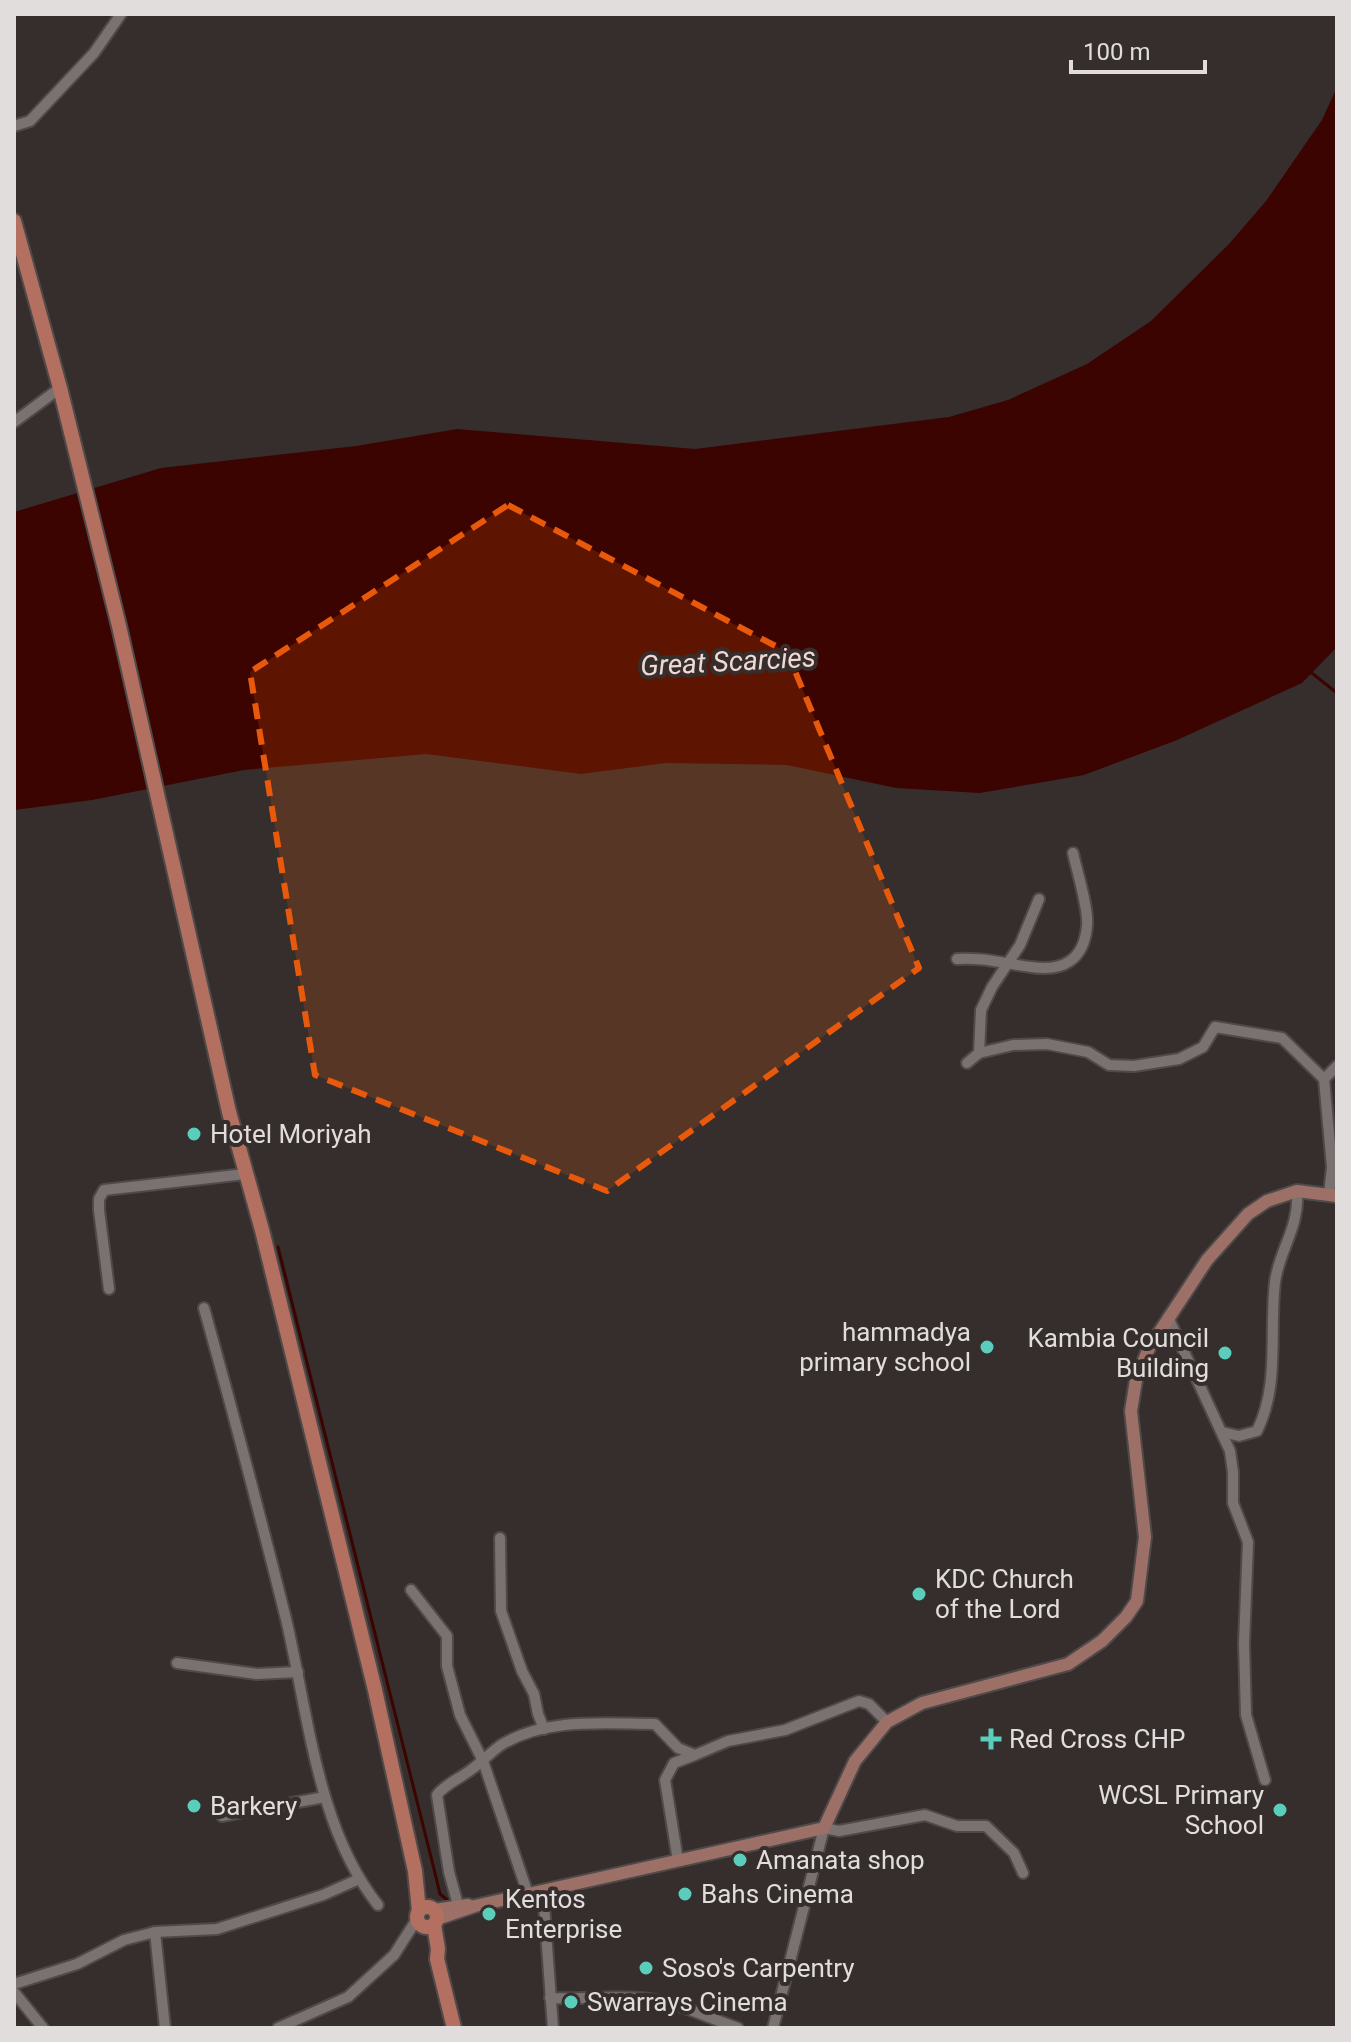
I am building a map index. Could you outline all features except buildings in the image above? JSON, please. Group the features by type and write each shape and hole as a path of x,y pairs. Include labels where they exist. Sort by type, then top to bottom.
{"highway":[{"path":"14,221 60,388 119,626 245,1174 262,1230 375,1690 415,1871 423,1880 429,1951 437,1959 454,2028"}],"main road":[{"path":"428,1917 824,1828 855,1761 887,1722 922,1703 1068,1664 1102,1641 1137,1601 1145,1537 1131,1411 1136,1380 1149,1348 1207,1260 1248,1214 1267,1201 1297,1191 1333,1195"},
{"path":"428,1917 458,1905 475,1906"}],"street":[{"path":"14,126 30,121 94,53 121,14"},
{"path":"14,422 60,388"},
{"path":"957,959 977,957 1034,968 1053,968 1070,963 1078,954 1087,925 1073,853"},
{"path":"979,1053 981,1010 992,987 1010,963 1039,899"},
{"path":"967,1063 979,1053 1013,1045 1047,1044 1088,1052 1109,1065 1134,1066 1179,1059 1203,1047 1215,1027 1282,1038 1324,1079 1333,1195"},
{"path":"1324,1079 1337,1066"},
{"path":"109,1289 99,1210 99,1199 104,1190 245,1174"},
{"path":"1222,1432 1239,1436 1257,1431 1266,1414 1273,1380 1275,1279 1293,1229 1298,1206 1297,1191"},
{"path":"204,1308 255,1492 325,1797 359,1879 378,1905"},
{"path":"1168,1317 1230,1451 1233,1503 1248,1542 1244,1644 1246,1715 1265,1780"},
{"path":"500,1538 501,1611 520,1666 534,1694 544,1729"},
{"path":"411,1590 447,1636 447,1666 460,1715 483,1761 528,1894"},
{"path":"177,1663 257,1674 298,1672"},
{"path":"678,1861 665,1780 674,1763 728,1741 785,1730 859,1701 869,1704 887,1722"},
{"path":"458,1905 446,1857 437,1795 500,1746 526,1733 544,1729 581,1724 655,1724 678,1748 695,1755"},
{"path":"222,1816 325,1797"},
{"path":"773,2028 824,1828 839,1831 925,1815 957,1826 986,1826 1014,1853 1023,1873"},
{"path":"14,1984 77,1964 124,1940 155,1932 217,1929 323,1895 359,1879"},
{"path":"543,1891 553,2028"},
{"path":"278,2028 294,2024 348,1997 394,1955 428,1917"},
{"path":"155,1932 165,2028"},
{"path":"14,1992 43,2028"},
{"path":"550,1998 624,1996 650,1999 738,2028"}],"highlighted area":[{"path":"508,505 787,652 919,968 607,1191 315,1075 250,672"}],"water":[{"name":"Great Scarcies","path":"1337,87 1337,647 1302,683 1177,740 1084,775 980,793 896,788 787,765 666,763 581,774 426,754 244,770 92,800 14,810 14,512 161,468 356,446 457,429 695,449 949,417 1008,400 1087,364 1151,321 1229,244 1266,201 1322,120"}],"waterway":[{"path":"1308,670 1337,693"},
{"path":"278,1247 440,1894 451,1903"}],"place":[{"name":"Hotel Moriyah","path":"194,1134"},
{"name":"hammadya primary school","path":"987,1347"},
{"name":"Kambia Council Building","path":"1225,1353"},
{"name":"KDC Church of the Lord","path":"919,1594"},
{"name":"Red Cross CHP","path":"991,1739"},
{"name":"Barkery","path":"194,1806"},
{"name":"WCSL Primary School","path":"1280,1810"},
{"name":"Amanata shop","path":"740,1860"},
{"name":"Bahs Cinema","path":"685,1894"},
{"name":"Kentos Enterprise","path":"489,1914"},
{"name":"Soso's Carpentry","path":"646,1968"},
{"name":"Swarrays Cinema","path":"571,2002"}]}
